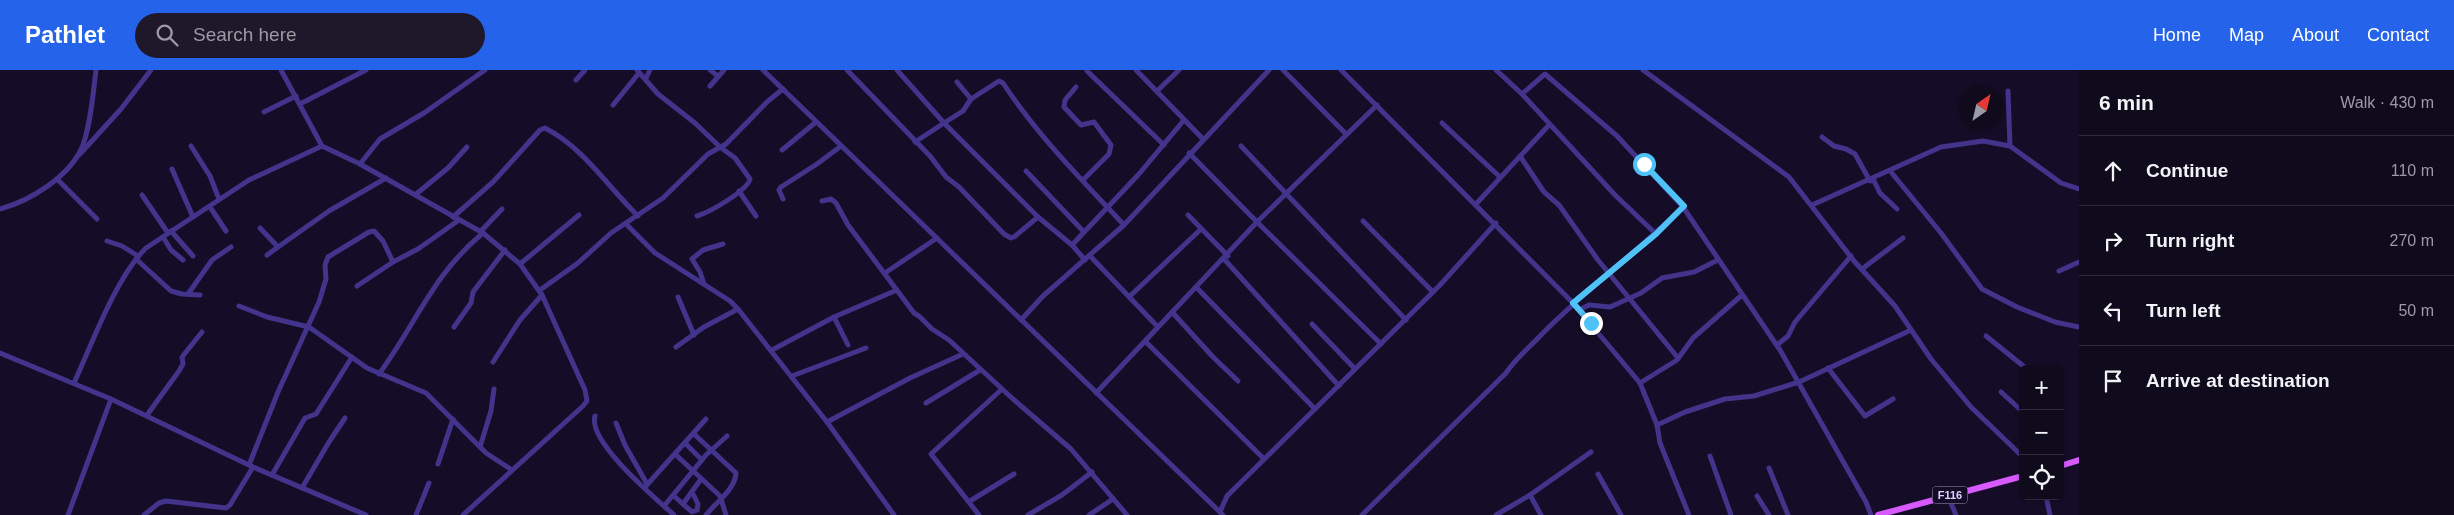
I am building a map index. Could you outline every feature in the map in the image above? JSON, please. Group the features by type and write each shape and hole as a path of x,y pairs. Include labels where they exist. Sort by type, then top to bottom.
{"main road":[{"path":"2064,465 2079,460"},
{"name":"F116","path":"1878,515 2019,477"}],"street":[{"path":"76,158 83,144 96,70"},
{"path":"0,209 30,198 56,179 121,109 151,70"},
{"path":"281,70 322,146 360,164 482,232 520,264 541,293 584,390 587,401 463,515"},
{"path":"300,104 366,70"},
{"path":"360,164 380,139 424,113 485,70"},
{"path":"576,80 585,70"},
{"path":"646,78 650,70"},
{"path":"710,70 718,76"},
{"path":"710,86 724,70"},
{"path":"763,70 1222,514 1227,496 1406,320 1496,223"},
{"path":"897,70 944,123 1038,217 1072,245 1084,260"},
{"path":"1136,70 1203,139"},
{"path":"1157,91 1179,70"},
{"path":"1021,320 1042,296 1124,225 1189,153 1269,70"},
{"path":"1282,70 1346,134"},
{"path":"1341,70 1496,223 1573,303 1640,383 1657,425 1660,443 1689,515"},
{"path":"1496,70 1522,94 1614,195 1656,234"},
{"path":"1643,70 1789,177 1850,256 1896,306 1931,359 1971,406 2021,455"},
{"path":"851,71 930,156 946,177 1008,237 1014,237 1038,217"},
{"path":"1087,71 1164,145"},
{"path":"613,105 638,72 646,78 658,94 735,158 750,179 750,182 708,212 697,216"},
{"path":"1522,94 1544,74 1617,136 1684,206 1799,382 1866,502 1871,515"},
{"path":"915,142 963,111 971,98 999,81 1003,83 1024,112 1082,180 1124,225"},
{"path":"957,82 971,98"},
{"path":"1076,87 1065,100 1064,107 1081,126 1094,122 1111,145 1109,154 1082,180"},
{"path":"492,362 541,293 611,233 638,216 675,188 708,154 726,144 768,101 783,90"},
{"path":"2008,92 2010,146"},
{"path":"264,112 296,96"},
{"path":"1096,393 1157,326 1226,257 1257,222 1377,105"},
{"path":"1072,245 1164,145 1184,120"},
{"path":"782,150 816,122"},
{"path":"1442,123 1500,178"},
{"path":"1476,204 1549,125"},
{"path":"453,217 493,182 540,130 545,128 574,148 638,216"},
{"path":"1822,137 1834,146 1855,154 1880,193 1897,209"},
{"path":"1812,205 1891,172 1941,147 1984,141 2010,146 2061,183 2079,189"},
{"path":"191,146 210,176 219,199"},
{"path":"74,383 109,305 137,258 170,232 249,180 322,146"},
{"path":"783,199 781,187 841,146"},
{"path":"1241,146 1406,320"},
{"path":"415,195 448,168 466,147"},
{"path":"1189,153 1381,344"},
{"path":"1520,156 1544,192 1559,205 1610,274 1678,358"},
{"path":"172,169 193,217"},
{"path":"1026,171 1084,232"},
{"path":"1891,172 1941,232 1982,289 2017,307 2047,319 2079,327"},
{"path":"267,254 329,211 386,178"},
{"path":"56,179 97,219"},
{"path":"739,190 756,216"},
{"path":"142,195 170,232 193,256"},
{"path":"822,201 834,200 848,225 914,313 1066,444 1127,515"},
{"path":"1362,515 1506,373 1515,360 1573,303 1656,234 1684,206"},
{"path":"210,207 226,231"},
{"path":"379,374 397,349 428,295 447,267 502,209"},
{"path":"520,264 579,215"},
{"path":"1188,215 1339,386"},
{"path":"357,286 368,277 418,249 459,220"},
{"path":"1363,221 1433,292"},
{"path":"626,224 656,253 730,301 738,309 827,422 894,515"},
{"path":"260,228 278,247"},
{"path":"1129,297 1201,229"},
{"path":"144,515 163,501 226,508 230,505 251,466 278,392 309,327 324,286 325,265 328,257 369,232 374,231 383,241 394,262"},
{"path":"163,237 171,250 183,260"},
{"path":"885,273 937,238"},
{"path":"1862,270 1903,238"},
{"path":"107,241 122,246 171,290 200,295"},
{"path":"704,284 700,272 692,259 704,250 723,244"},
{"path":"188,294 212,260 231,247"},
{"path":"454,327 471,303 473,292 505,250"},
{"path":"1090,256 1157,326"},
{"path":"1777,346 1788,336 1795,322 1850,256"},
{"path":"1579,310 1589,305 1610,307 1641,293 1662,278 1694,272 1718,260"},
{"path":"2058,271 2079,262"},
{"path":"1196,287 1315,409"},
{"path":"772,350 834,317 897,290"},
{"path":"1640,383 1668,367 1678,358 1693,338 1742,295"},
{"path":"678,297 694,335"},
{"path":"239,306 267,317 309,327 379,374 426,394 480,447 506,468 512,470"},
{"path":"676,347 738,309"},
{"path":"1172,312 1238,381"},
{"path":"834,317 848,345"},
{"path":"1312,324 1355,369"},
{"path":"1657,425 1685,412 1725,399 1754,396 1799,382 1911,330"},
{"path":"146,415 179,371 183,364 182,357 202,332"},
{"path":"1986,336 2022,365"},
{"path":"1145,341 1264,459"},
{"path":"792,376 866,348"},
{"path":"0,353 111,399 251,466 366,515"},
{"path":"827,422 910,378 963,354"},
{"path":"272,475 305,418 316,414 352,357"},
{"path":"1828,368 1865,416 1893,399"},
{"path":"926,403 980,370"},
{"path":"480,447 491,411 494,389"},
{"path":"979,515 970,501 942,470 931,454 1002,389"},
{"path":"2001,392 2021,410"},
{"path":"68,515 111,399"},
{"path":"594,416 594,428 603,444 674,515"},
{"path":"302,488 329,442 346,418"},
{"path":"438,464 453,419"},
{"path":"646,486 706,419"},
{"path":"616,423 646,486"},
{"path":"694,434 710,451 736,473 730,488 705,515 697,510"},
{"path":"664,506 710,451 727,436"},
{"path":"685,443 702,460"},
{"path":"1496,515 1530,495 1591,452"},
{"path":"675,454 722,498 726,513 721,515"},
{"path":"1710,456 1730,515"},
{"path":"506,468 507,474"},
{"path":"1769,468 1788,515"},
{"path":"1028,515 1062,495 1092,472"},
{"path":"970,501 1014,474"},
{"path":"1598,474 1621,515"},
{"path":"683,504 701,479"},
{"path":"416,515 429,483"},
{"path":"692,492 698,504 697,510"},
{"path":"1530,495 1541,515"},
{"path":"674,496 693,513 697,510"},
{"path":"1757,496 1769,515"},
{"path":"1948,496 1956,515"},
{"path":"1089,515 1113,500"},
{"path":"2047,500 2050,515"}],"route":[{"path":"1591,323 1573,303 1656,234 1684,206 1644,164"}]}
